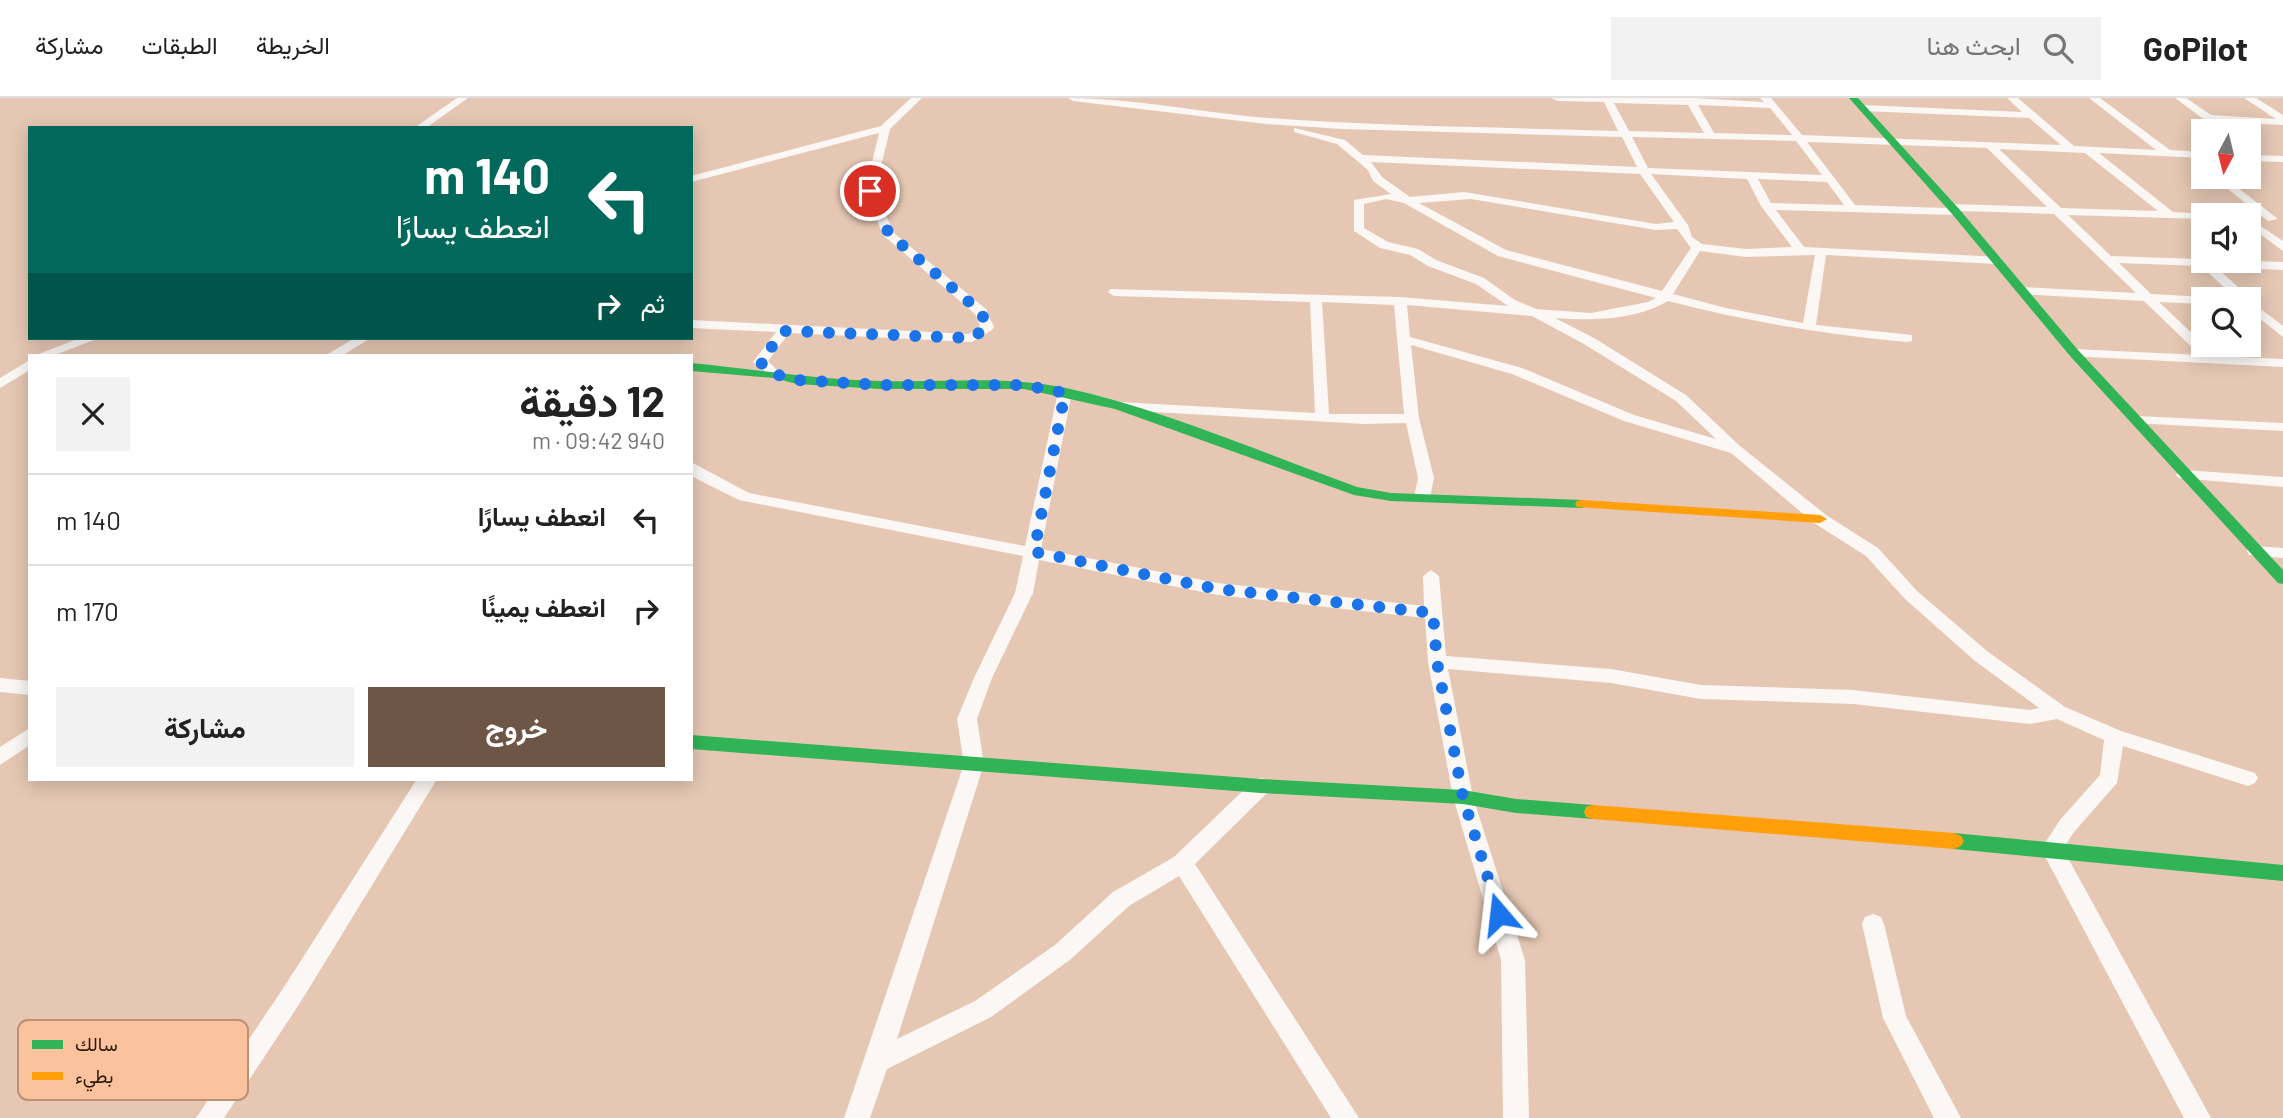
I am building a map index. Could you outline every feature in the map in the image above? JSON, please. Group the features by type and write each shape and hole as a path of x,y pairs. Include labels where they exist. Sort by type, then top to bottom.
{"street":[{"path":"422,126 463,98"},
{"path":"693,179 849,140 885,128 917,98"},
{"path":"1073,98 1266,121 1410,129 1893,142 2190,155"},
{"path":"1556,98 1768,102 1853,210"},
{"path":"2012,98 2071,149"},
{"path":"2094,98 2168,154"},
{"path":"2180,98 2208,118 2283,121"},
{"path":"2249,98 2283,121"},
{"path":"1608,99 1644,170 1682,225 1684,235 1697,247 1775,253 1801,251 1996,260"},
{"path":"1691,100 1713,138"},
{"path":"1858,103 2032,115"},
{"path":"1858,103 2074,353 2283,579"},
{"path":"1289,121 1288,127 1340,142 1373,169 1377,179 1425,212 1502,253 1664,298 1809,328 1907,338"},
{"path":"693,324 784,331 972,338 987,327 981,312 889,234 870,191 885,128"},
{"path":"1990,146 2213,360"},
{"path":"2088,150 2170,215"},
{"path":"1358,158 1829,179"},
{"path":"2263,158 2283,159"},
{"path":"1750,175 1767,206 1801,251"},
{"path":"1394,189 1473,196 1656,227 1682,225"},
{"path":"2235,189 2277,219"},
{"path":"1473,196 1408,200 1385,196 1359,202 1358,229 1384,245 1414,252 1432,263 1480,281 1511,303 1536,313 1681,398 1736,450 1820,519 1872,552 1911,595 1981,656 2057,712 2114,736 2248,778"},
{"path":"1767,206 2191,216"},
{"path":"2261,229 2283,247"},
{"path":"1114,292 1401,301 1591,317 1653,305 1664,298 1697,247"},
{"path":"1809,328 1821,252"},
{"path":"2108,259 2191,262"},
{"path":"2261,265 2283,266"},
{"path":"2215,273 2231,287"},
{"path":"2022,291 2191,299"},
{"path":"1315,300 1322,416"},
{"path":"1401,301 1412,418 1426,478 1422,497"},
{"path":"2261,314 2283,333"},
{"path":"774,374 760,362 784,331"},
{"path":"46,354 86,340"},
{"path":"335,354 360,340"},
{"path":"1404,340 1517,371 1629,418 1736,450"},
{"path":"2074,353 2283,363"},
{"path":"2267,362 2283,376"},
{"path":"0,384 28,365"},
{"path":"693,367 774,374 797,380 880,385 1024,385 1120,405 1354,491 1391,497 1535,500 1820,519"},
{"path":"857,1118 974,764 967,719 983,678 1024,593 1065,393"},
{"path":"1120,405 1364,420 1412,418"},
{"path":"2138,420 2283,427"},
{"path":"693,469 702,476 745,497 1218,589 1433,613"},
{"path":"2184,475 2283,482"},
{"path":"2255,551 2283,553"},
{"path":"1431,576 1437,662 1463,797 1513,960 1516,1118"},
{"path":"1437,662 1611,676 1701,692 1853,697 2030,717 2057,712"},
{"path":"0,685 28,688"},
{"path":"0,757 28,736"},
{"path":"2052,849 2067,826 2110,778 2114,736"},
{"path":"693,742 1261,786 1463,797 1516,806 2052,849 2283,873"},
{"path":"248,1060 426,781"},
{"path":"878,1061 983,1009 1063,952 1121,899 1182,863 1261,786"},
{"path":"2052,849 2198,1118"},
{"path":"1182,863 1346,1118"},
{"path":"1873,924 1895,1018 1948,1118"},
{"path":"209,1118 221,1100"}],"traffic: fast":[{"path":"1853,98 1956,212 2074,353 2283,579"},
{"path":"693,367 774,374 797,380 880,385 1024,385 1120,406 1354,491 1391,497 1582,504"},
{"path":"693,742 1261,786 1463,797 1516,806 1593,812"},
{"path":"1954,841 2283,873"}],"traffic: slow":[{"path":"1582,504 1820,519"},
{"path":"1593,812 1954,841"}],"route":[{"path":"870,191 889,234 981,312 987,327 972,338 784,331 760,362 774,374 797,380 880,385 1024,385 1065,393 1034,552 1218,589 1433,613 1437,662 1463,797 1499,914"}]}
